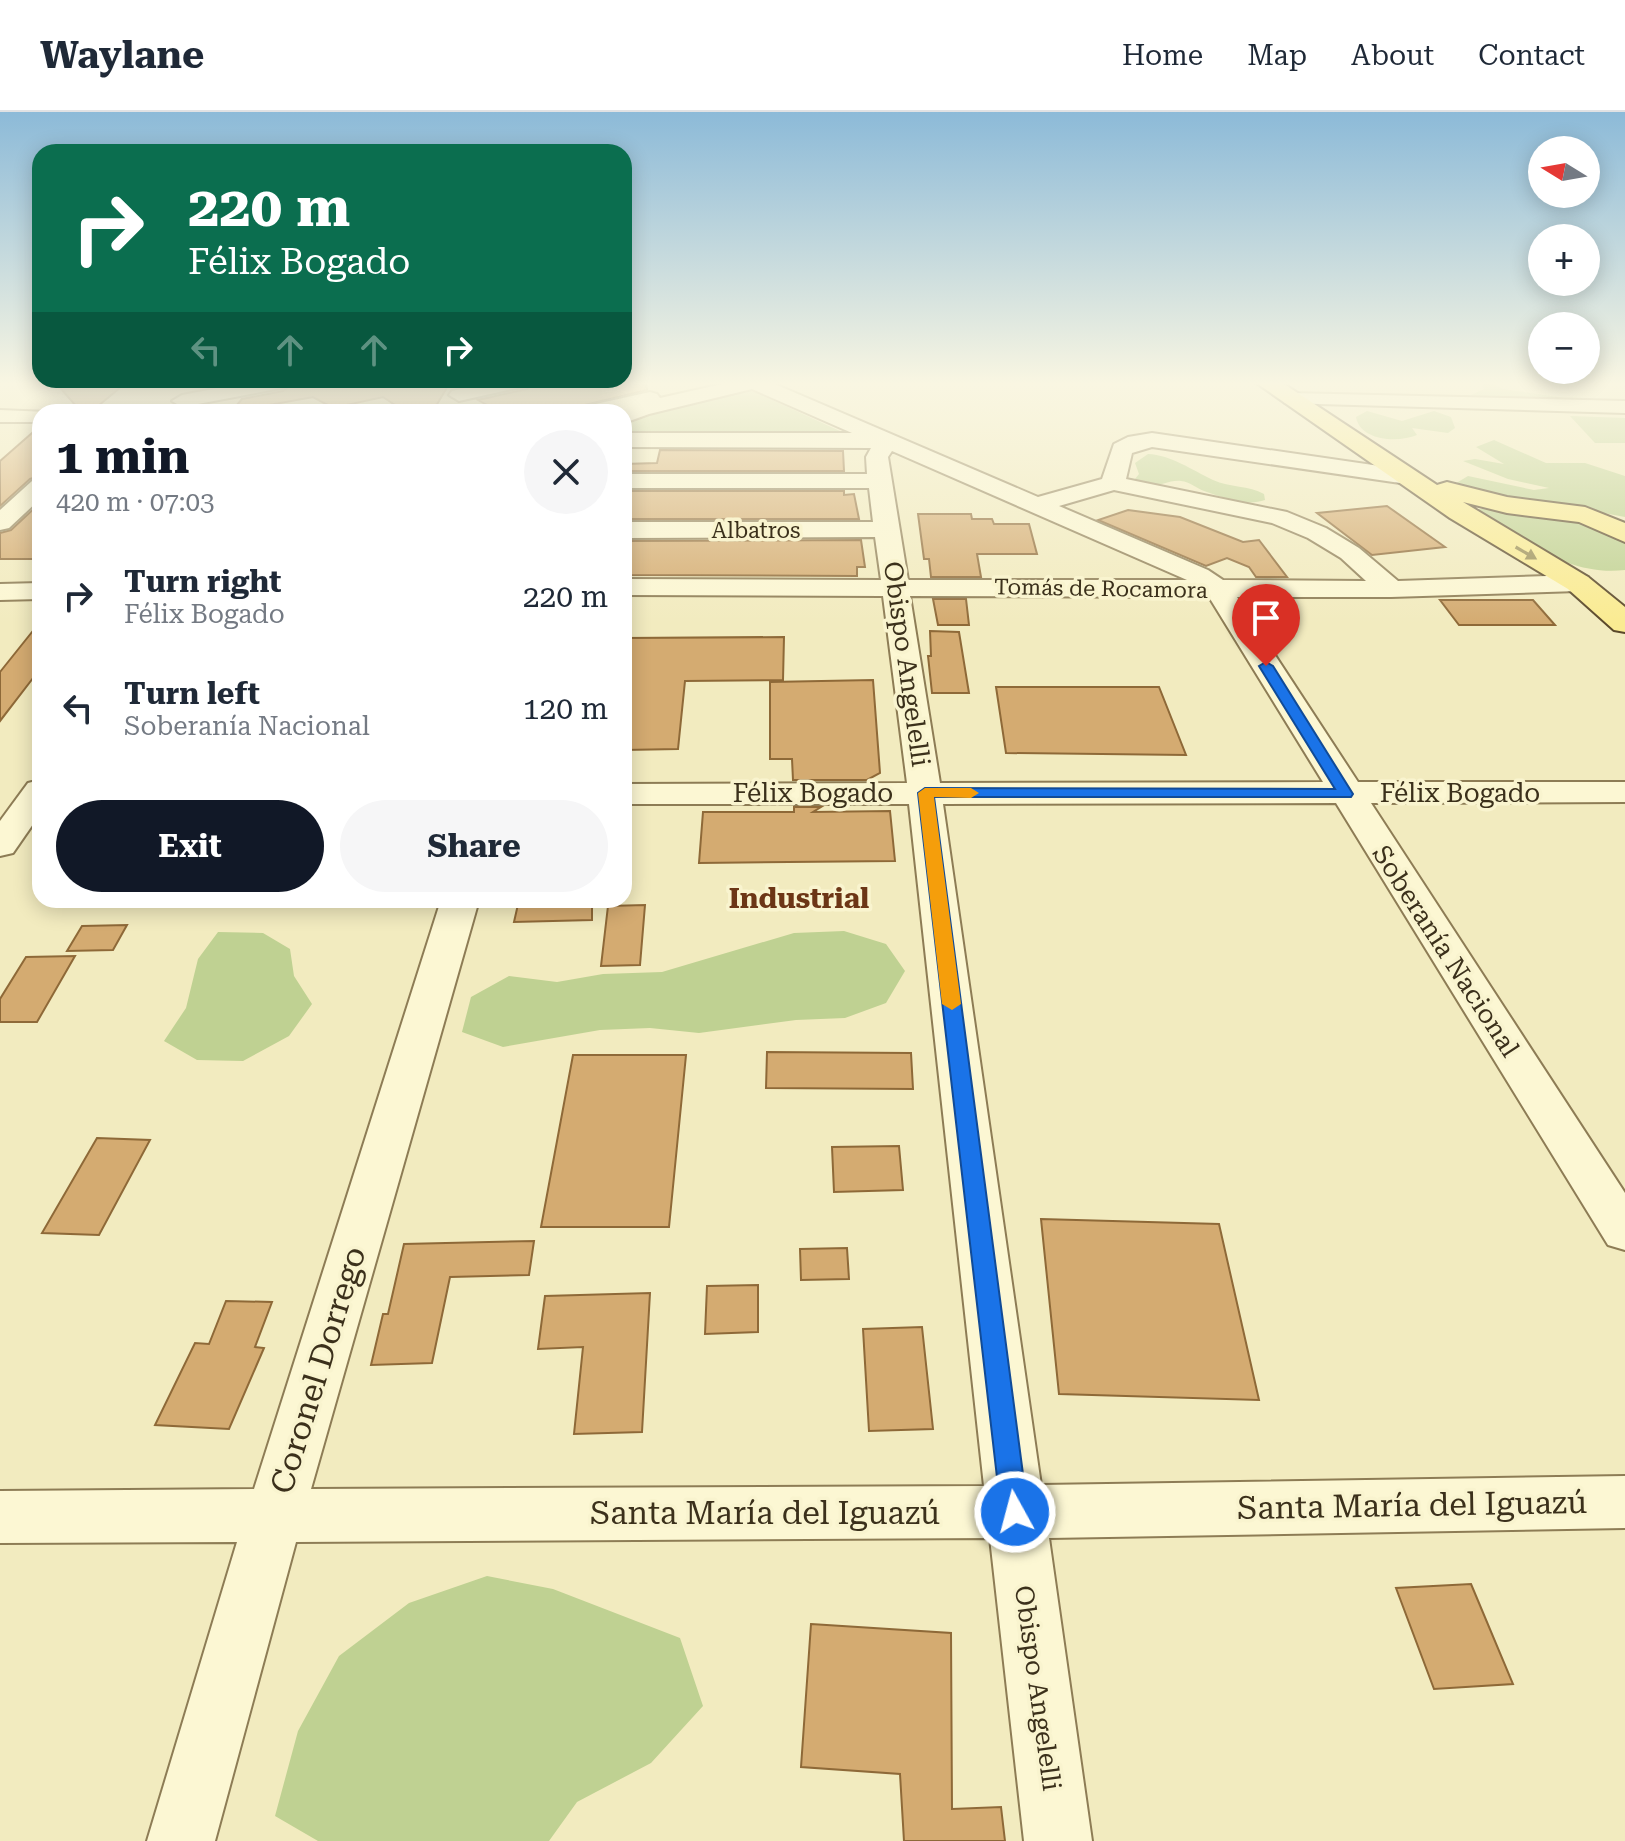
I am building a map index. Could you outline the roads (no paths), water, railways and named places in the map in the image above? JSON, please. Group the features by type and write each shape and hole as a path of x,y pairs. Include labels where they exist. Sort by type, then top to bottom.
{"main road":[{"path":"1386,463 1460,512 1578,583 1625,623"},
{"path":"1407,477 1507,505"},
{"path":"1460,512 1464,507 1474,505 1507,505 1625,521"},
{"path":"1585,515 1625,534"},
{"path":"1578,583 1619,582"}],"street":[{"path":"632,480 874,463"},
{"name":"Obispo Angelelli","path":"883,463 896,586 1058,1841"},
{"path":"940,463 1199,576 1218,589"},
{"path":"1113,483 1118,463"},
{"path":"1308,463 1407,477"},
{"path":"1034,506 1113,483 1278,517 1317,533 1350,553 1391,589"},
{"path":"0,523 32,493"},
{"name":"Albatros","path":"632,530 889,529"},
{"name":"Tomás de Rocamora","path":"632,587 1391,589 1578,583"},
{"name":"Soberanía Nacional","path":"1218,589 1625,1232"},
{"path":"0,592 32,591"},
{"name":"Félix Bogado","path":"632,794 1625,792"},
{"path":"0,845 28,798"},
{"name":"Coronel Dorrego","path":"181,1841 275,1514 458,908"},
{"name":"Santa María del Iguazú","path":"0,1517 1015,1512 1625,1502"}],"district":[{"name":"Industrial","path":"799,898"}]}
